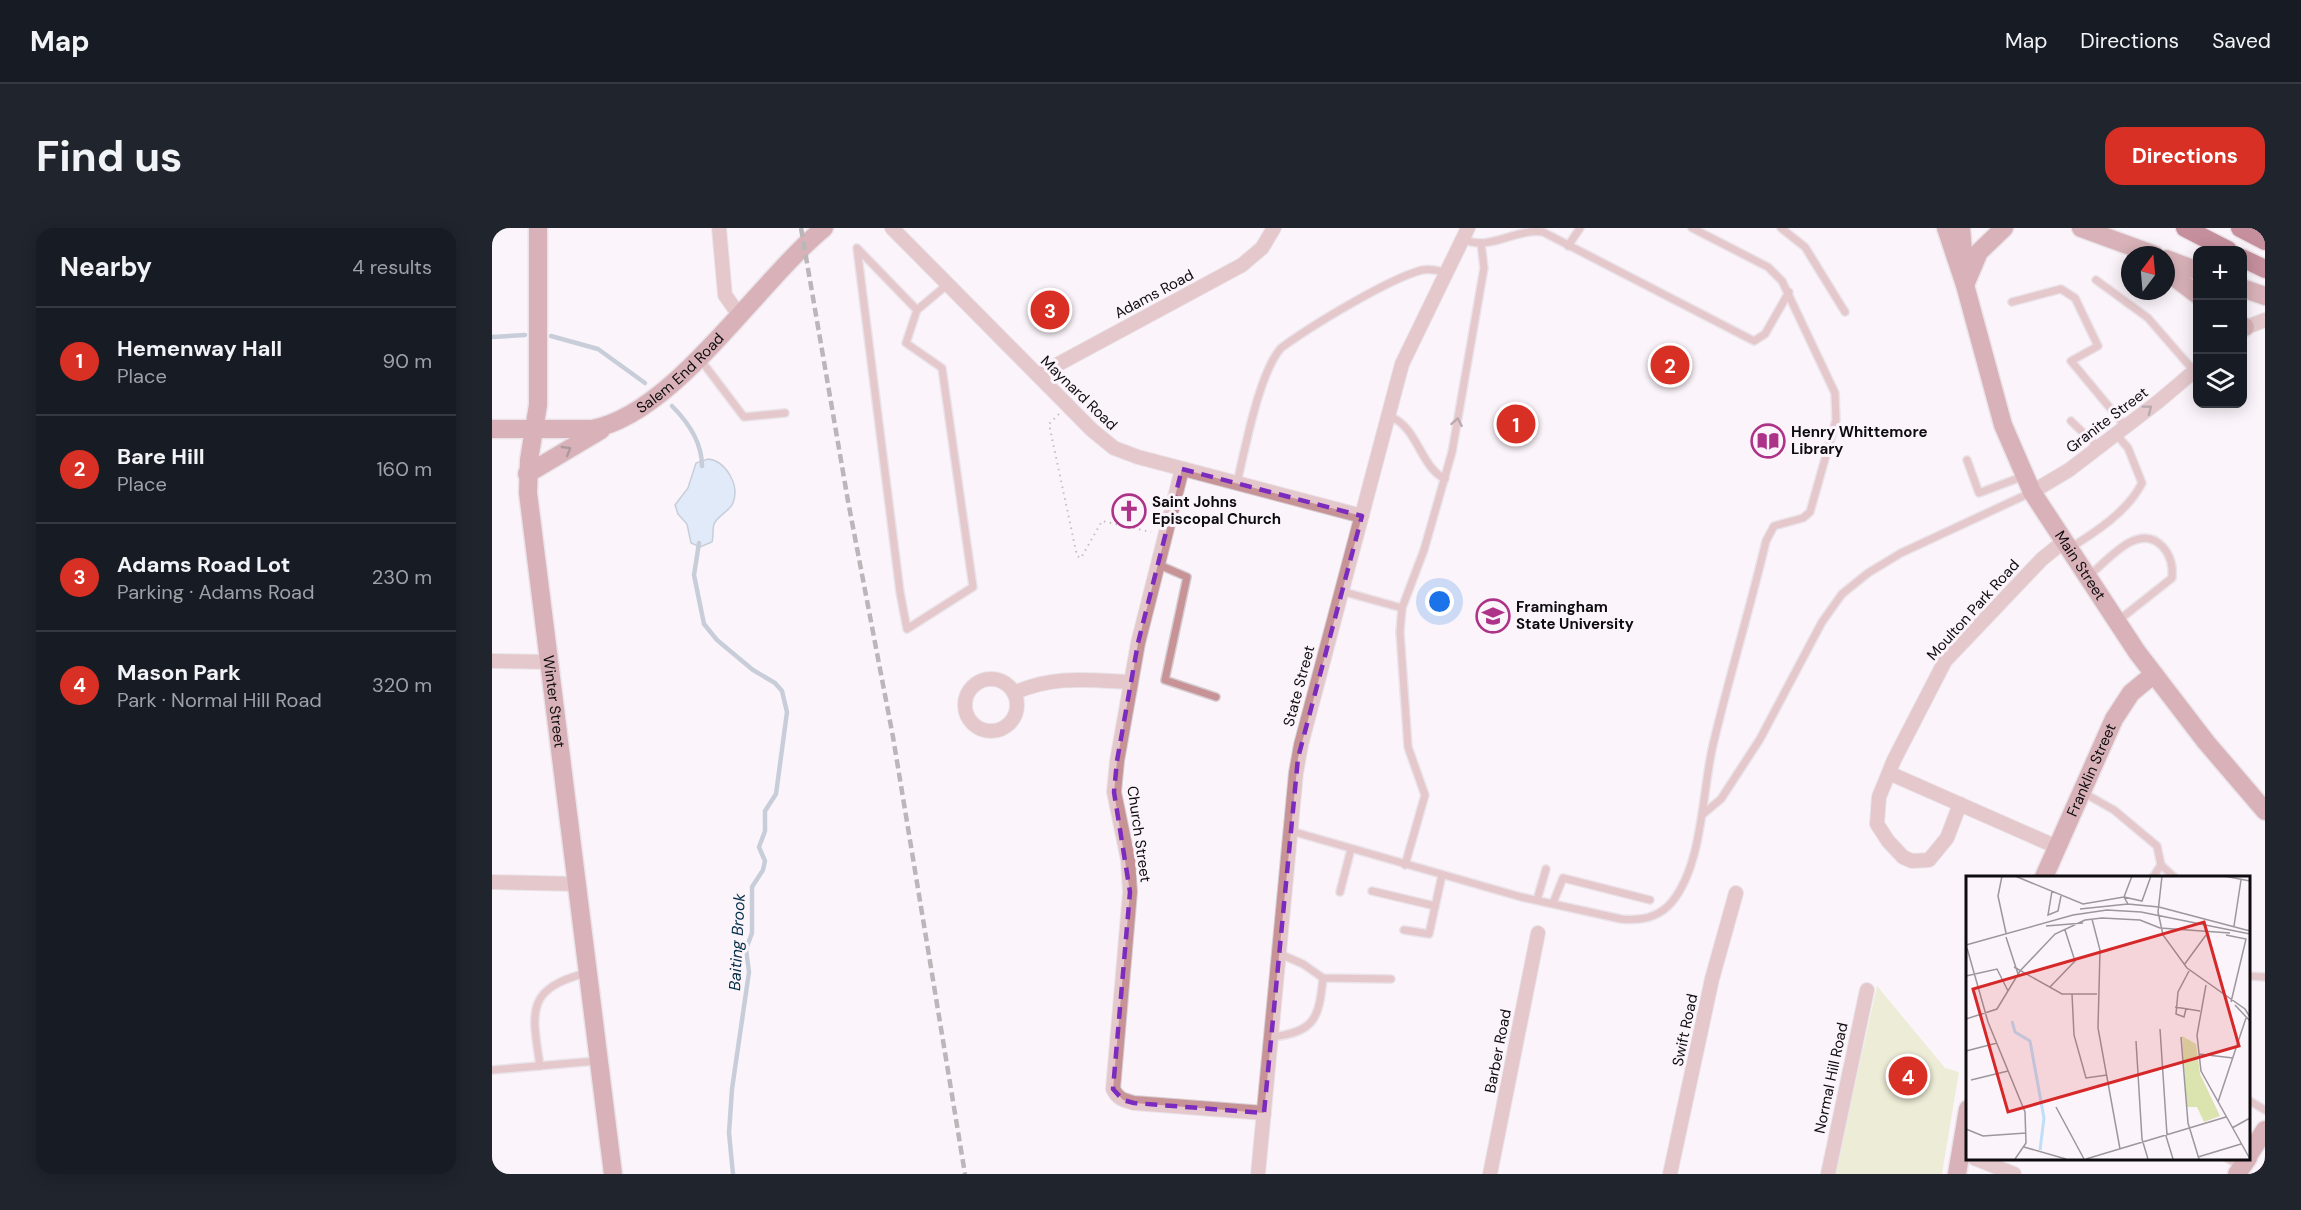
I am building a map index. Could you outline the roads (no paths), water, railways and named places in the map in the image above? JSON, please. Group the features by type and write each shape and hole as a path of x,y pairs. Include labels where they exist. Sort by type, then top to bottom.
{"highway":[{"path":"2185,228 2220,246"},
{"path":"2240,228 2265,241"},
{"path":"2247,260 2265,269"}],"main road":[{"name":"Winter Street","path":"538,228 538,405 528,474 549,662 613,1174"},
{"name":"Salem End Road","path":"492,429 575,430 607,426 645,406 699,357 824,228"},
{"name":"Main Street","path":"1946,228 1965,285 2003,425 2028,484 2116,622 2206,742 2265,810"},
{"name":"Main Street","path":"1962,228 1965,285"},
{"path":"1965,285 1978,252 2004,228"},
{"path":"2081,228 2126,246"},
{"path":"2175,262 2193,269"},
{"path":"2175,278 2193,291"},
{"path":"2247,290 2265,296"},
{"path":"528,474 607,426"},
{"name":"Franklin Street","path":"2044,876 2122,705 2131,693 2154,674"},
{"path":"1957,1174 1966,1158"}],"street":[{"path":"719,228 725,295 739,315"},
{"name":"Maynard Road","path":"892,228 1067,405 1114,448 1182,469 1362,516"},
{"name":"Adams Road","path":"1038,375 1242,265 1262,248 1274,228"},
{"name":"State Street","path":"1258,1174 1299,751 1387,416 1408,347 1466,234"},
{"path":"2247,326 2265,320"},
{"name":"Granite Street","path":"2028,484 2069,470 2193,372"},
{"name":"Church Street","path":"1182,469 1130,682 1115,777 1116,807 1128,860 1130,892 1113,1089 1116,1096 1123,1101 1264,1113"},
{"name":"Moulton Park Road","path":"1960,804 1942,848 1929,860 1912,861 1895,849 1877,824 1877,806 1888,773 1945,661 2042,559 2066,546"},
{"path":"492,661 549,662"},
{"path":"1014,693 1040,682 1054,680 1130,682"},
{"path":"1888,773 2058,847"},
{"path":"492,882 578,884"},
{"name":"Swift Road","path":"1670,1174 1712,979 1736,893"},
{"name":"Barber Road","path":"1490,1174 1538,933"},
{"name":"Normal Hill Road","path":"1828,1174 1867,990"},
{"path":"1978,1159 2014,1174"}],"lane":[{"path":"1568,246 1580,228"},
{"path":"1291,831 1537,900 1634,921 1664,910 1678,893 1685,878 1703,814 1713,745 1766,541 1774,526 1803,518 1810,512 1836,420 1835,393 1789,292 1776,273 1692,228"},
{"path":"1781,228 1805,247 1845,312"},
{"path":"1466,234 1481,243 1528,230 1543,232 1754,341 1765,334 1789,292"},
{"path":"1406,865 1425,795 1408,747 1400,632 1402,608 1420,564 1445,479 1484,268 1481,243"},
{"path":"917,310 857,248 900,592 908,629 973,587 942,368 906,343 917,310 948,284"},
{"path":"1237,483 1266,374 1274,356 1281,348 1381,288 1420,271 1433,270 1445,273"},
{"path":"2097,280 2148,318 2193,367"},
{"path":"2012,302 2061,289 2075,298 2098,346 2071,361 2120,429 2142,483 2136,494 2105,525 2066,546"},
{"path":"699,357 744,417 785,413"},
{"path":"1387,416 1401,422 1432,470 1445,479"},
{"path":"2071,422 2098,447"},
{"path":"1967,460 1979,493 2028,484"},
{"path":"1703,814 1721,799 1760,739 1822,622 1842,594 1868,573 1901,553 2028,484"},
{"path":"2087,578 2134,539 2145,536 2155,539 2166,550 2173,570 2172,578 2116,622"},
{"path":"1157,564 1187,578 1165,680 1215,697"},
{"path":"1341,591 1402,608"},
{"path":"2082,792 2114,810 2157,846 2161,865 2173,876"},
{"path":"1341,892 1351,849"},
{"path":"2154,876 2161,865"},
{"path":"1537,900 1546,868"},
{"path":"1404,930 1429,934 1442,875"},
{"path":"1553,903 1563,878 1650,900"},
{"path":"1372,891 1435,906"},
{"path":"1280,954 1303,964 1323,978 1391,979"},
{"path":"540,1066 534,1029 534,1009 537,1003 552,985 566,978 588,972"},
{"path":"2250,976 2265,977"},
{"path":"1272,1036 1293,1034 1311,1024 1320,1010 1323,978"},
{"path":"492,1070 599,1061"},
{"path":"2250,1101 2265,1110"}],"water":[{"path":"708,459 726,469 733,482 735,496 731,506 714,524 712,542 700,547 691,543 687,524 678,514 675,505 688,488 696,463"}],"waterway":[{"name":"Baiting Brook","path":"492,337 525,335"},
{"name":"Baiting Brook","path":"551,336 598,349 645,383"},
{"name":"Baiting Brook","path":"672,406 693,433 700,449 702,466"},
{"name":"Baiting Brook","path":"699,543 694,575 704,624 717,640 753,670 775,683 782,691 787,712 776,794 765,811 765,831 759,847 765,861 763,870 752,887 752,933 746,949 749,972 732,1089 729,1133 733,1174"}],"railway":[{"path":"801,228 848,501 893,737 965,1174"}],"place":[{"name":"Adams Road Lot","path":"1050,310"},
{"name":"Bare Hill","path":"1670,365"},
{"name":"Hemenway Hall","path":"1516,424"},
{"name":"Henry Whittemore Library","path":"1768,441"},
{"name":"Saint Johns Episcopal Church","path":"1129,511"},
{"name":"Framingham State University","path":"1493,616"},
{"name":"Mason Park","path":"1908,1076"}]}
